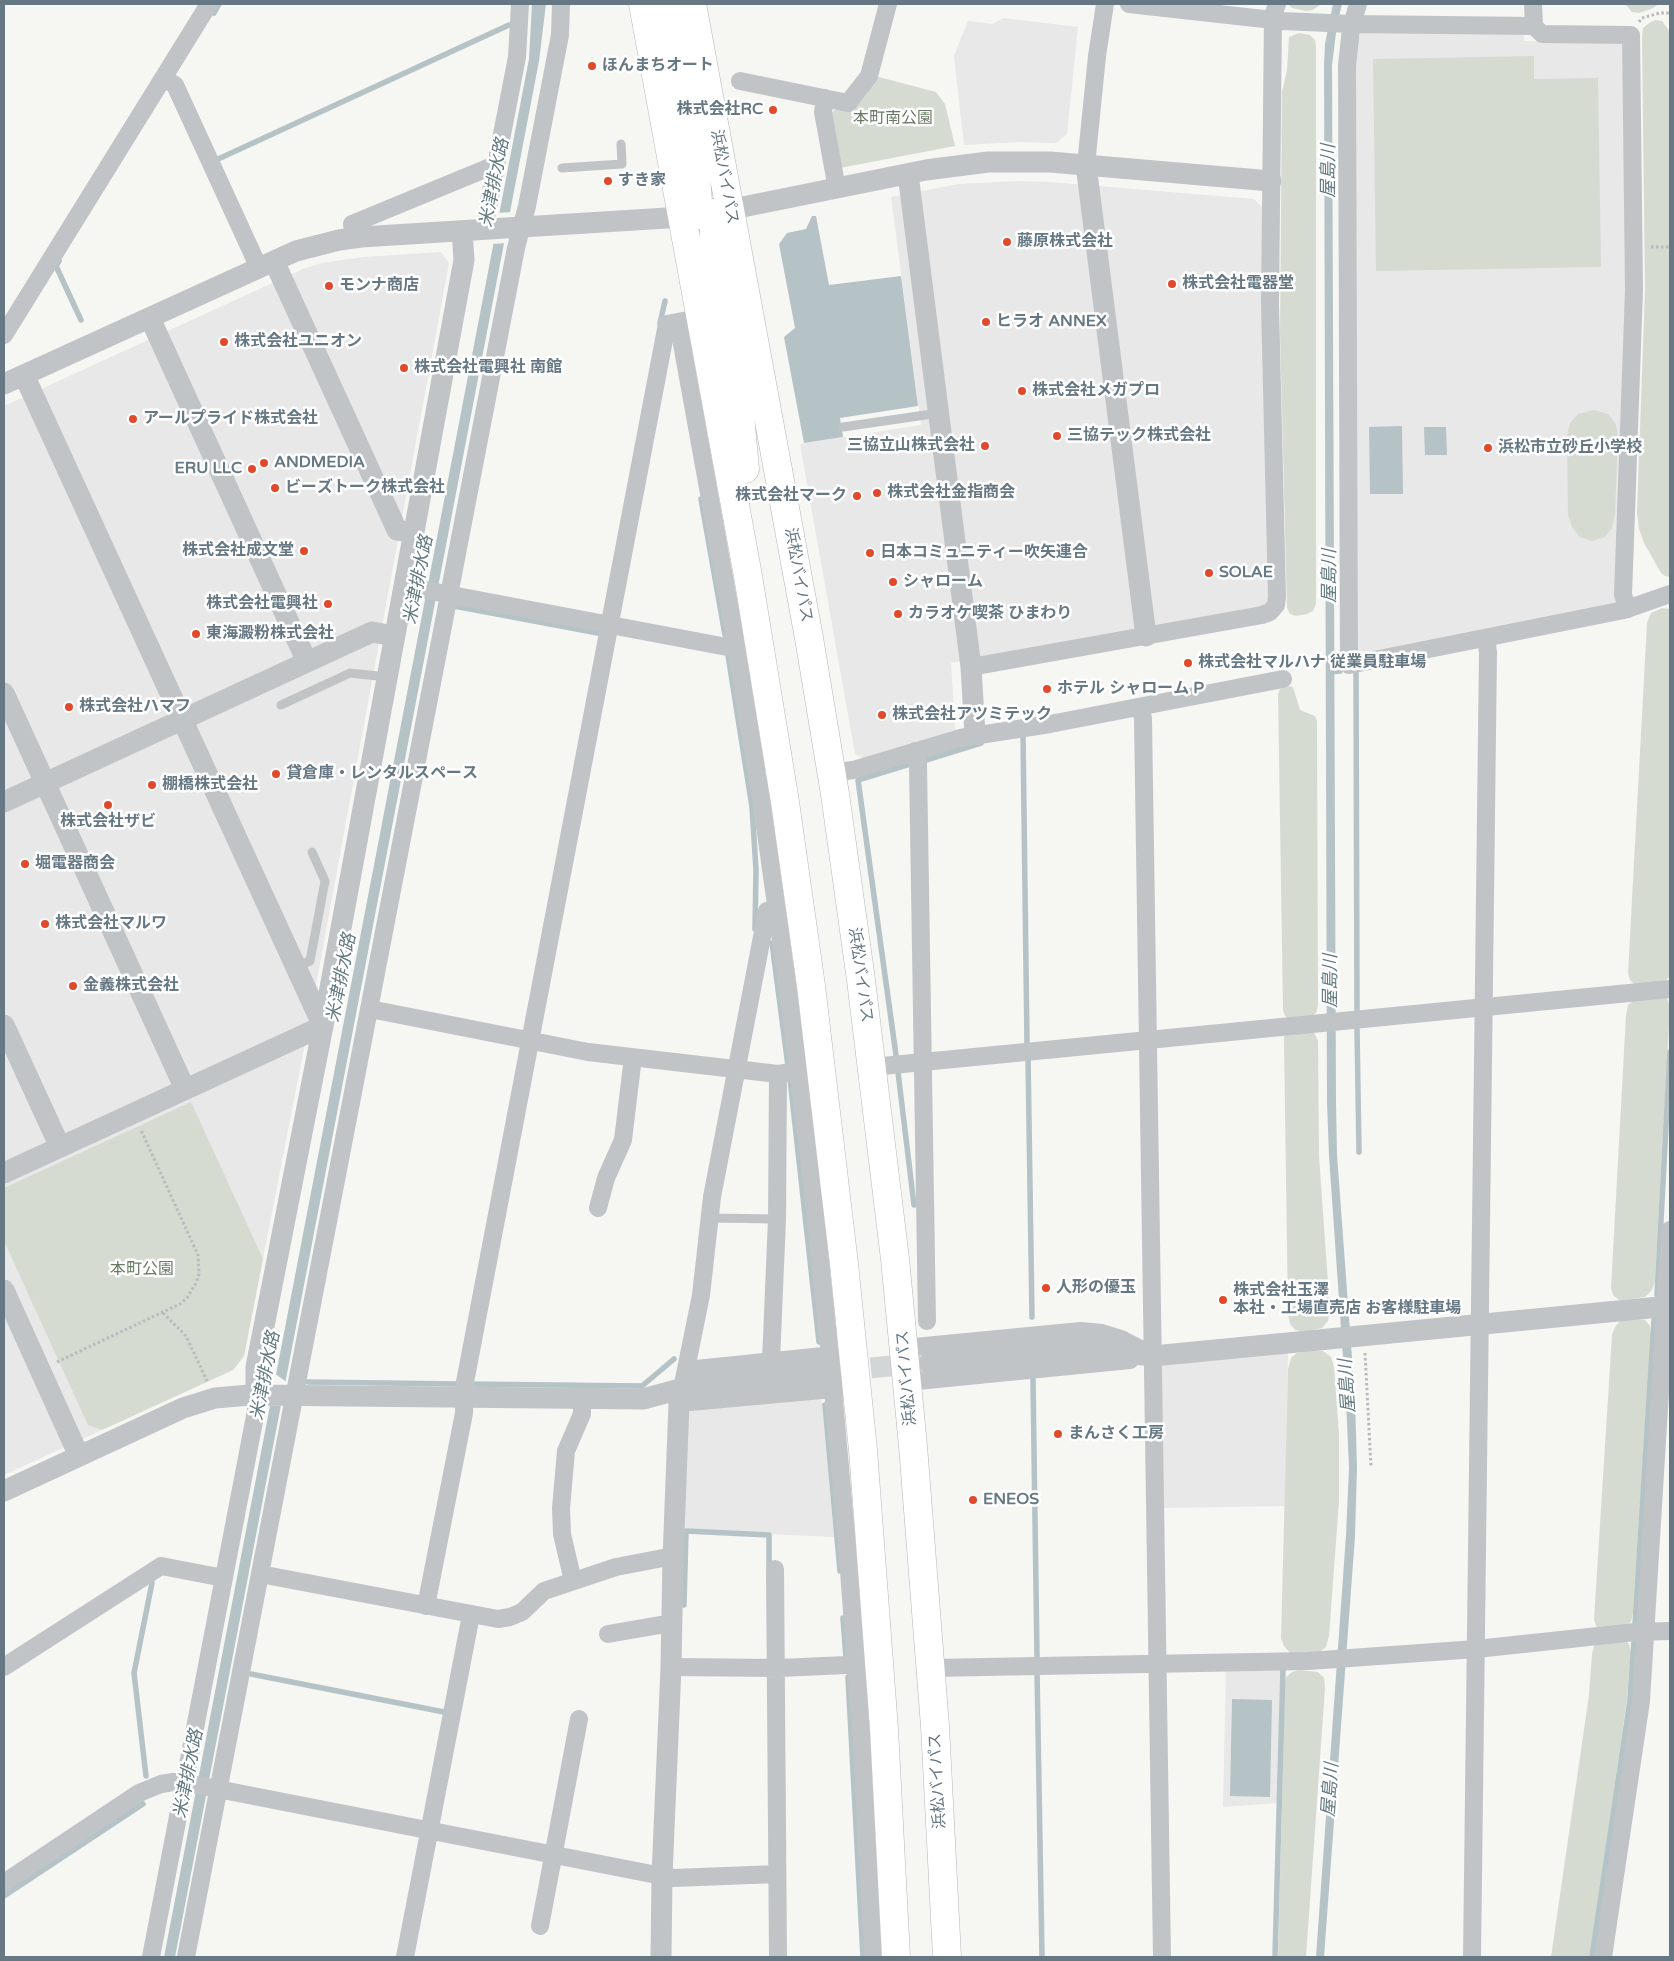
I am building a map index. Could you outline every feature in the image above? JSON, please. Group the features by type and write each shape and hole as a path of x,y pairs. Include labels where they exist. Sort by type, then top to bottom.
{"highway":[{"name":"浜松バイパス","path":"643,4 706,214 804,608 832,773 872,1067 919,1352 907,1382 931,1668 947,1957"},
{"path":"671,4 678,73 696,175 714,236 733,340 746,478 748,576"},
{"name":"浜松バイパス","path":"692,4 706,214 690,320 748,576 805,940 832,1153 839,1371 896,1957"}],"street":[{"path":"4,335 210,4"},
{"path":"487,229 486,217 516,57 520,4"},
{"path":"186,1957 216,1788 260,1574 370,1009 446,594 519,227 560,35 562,4"},
{"path":"740,81 848,103 870,76 888,4"},
{"path":"1105,4 1097,56 1086,165 1146,636"},
{"path":"1129,4 1275,12 1314,22 1349,24 1534,26"},
{"path":"1358,4 1349,24 1348,66 1350,665 1628,609 1670,594"},
{"path":"1533,4 1534,26 1542,34 1631,35 1634,290 1623,594 1628,609"},
{"path":"971,667 1262,615 1270,612 1276,605 1270,358 1271,181 1275,12"},
{"path":"164,78 175,85 397,530 414,533"},
{"path":"826,98 823,112 837,189"},
{"path":"4,384 266,265 317,244 354,238 706,214 908,174 957,165 988,162 1019,161 1086,165 1271,181"},
{"path":"354,238 352,224 490,167 495,168"},
{"path":"908,174 971,667 975,735"},
{"path":"151,1957 188,1783 259,1395 256,1367 323,1026 394,636 412,587 414,533 464,260 462,230"},
{"path":"150,318 307,662"},
{"path":"426,1606 464,1413 465,1382 667,324 690,320 736,646 777,910 839,1371"},
{"path":"24,375 323,1026"},
{"path":"412,587 727,647 736,646"},
{"path":"4,802 372,632 394,636"},
{"path":"1472,1957 1488,652 1486,638"},
{"path":"832,773 853,770 960,738 1050,724 1283,679"},
{"path":"4,693 185,1090"},
{"path":"1141,706 1143,720 1162,1957"},
{"path":"915,751 918,764 927,1321"},
{"path":"661,1957 673,1559 682,1387 701,1295 709,1218 768,911 777,910"},
{"path":"872,1067 1670,989"},
{"path":"370,1009 588,1052 778,1074 798,1071"},
{"path":"4,1025 60,1147"},
{"path":"4,1173 323,1026"},
{"path":"598,1208 606,1178 623,1140 633,1057"},
{"path":"771,1361 777,1219 778,1074"},
{"path":"1603,1957 1641,1701 1668,1306 1670,1230"},
{"path":"927,1286 920,1320 919,1352 1082,1349 1153,1356"},
{"path":"4,1290 80,1456"},
{"path":"907,1382 1332,1338 1668,1306"},
{"path":"4,1490 199,1402 233,1395 642,1399 771,1361 839,1371"},
{"path":"682,1387 839,1371"},
{"path":"573,1581 562,1534 561,1508 566,1451 582,1414 582,1399"},
{"path":"260,1574 498,1619 522,1612 544,1591 616,1566 663,1558 673,1559"},
{"path":"4,1667 161,1566 224,1578"},
{"path":"775,1568 778,1957"},
{"path":"405,1957 471,1615"},
{"path":"608,1634 660,1625 671,1625"},
{"path":"931,1668 1329,1660 1670,1631"},
{"path":"671,1667 776,1667 868,1664 873,1957"},
{"path":"540,1926 579,1719"},
{"path":"4,1883 139,1793 161,1784 188,1783 674,1878 778,1874"}],"lane":[{"path":"562,168 622,164 621,144"},
{"path":"843,427 938,413"},
{"path":"281,705 350,673 387,677"},
{"path":"296,967 310,960 325,881 312,852"},
{"path":"709,1218 777,1219"}],"path":[{"path":"1631,35 1642,18 1660,12 1670,13"},
{"path":"56,1362 180,1304 192,1291 196,1283 199,1265 194,1247 138,1123"},
{"path":"163,1313 186,1336 208,1384"},
{"path":"1362,1336 1371,1467"}],"shaded area":[{"path":"1003,18 1078,27 1067,134 1056,143 1019,142 964,145 954,56 968,21 993,24"},
{"name":"浜松市立砂丘小学校","path":"1357,30 1524,31 1524,41 1624,42 1627,290 1616,605 1355,657 1353,66"},
{"path":"1019,181 1254,199 1264,209 1269,602 1261,608 951,663 955,730 863,758 855,754 800,444 921,425 891,197 959,184"},
{"path":"441,252 449,263 309,1023 244,1356 233,1370 4,1475 4,406 303,269 322,263 363,257"},
{"path":"1288,1352 1285,1506 1161,1508 1159,1369 1163,1364"},
{"path":"818,1397 822,1401 834,1537 684,1530 688,1414 693,1409"},
{"path":"1281,1670 1278,1803 1223,1807 1226,1671"}],"green space":[{"path":"1288,4 1321,4 1313,10 1306,11 1292,8"},
{"path":"1625,4 1659,4 1639,13 1632,12"},
{"path":"1655,20 1662,21 1670,32 1670,577 1661,573 1644,543 1639,529 1637,512 1645,290 1642,37 1643,28"},
{"path":"1299,33 1310,35 1315,40 1316,47 1316,604 1313,611 1296,616 1290,614 1287,608 1280,331 1282,92 1287,70 1289,37"},
{"path":"1534,56 1534,79 1598,78 1601,267 1376,271 1373,59"},
{"name":"本町南公園","path":"875,76 936,92 945,104 955,146 840,168 830,114"},
{"path":"1594,410 1608,414 1616,424 1618,437 1615,514 1612,528 1605,537 1592,541 1580,537 1572,527 1568,515 1567,436 1570,423 1578,414"},
{"path":"1662,608 1670,609 1670,976 1663,984 1636,986 1630,980 1628,973 1647,623 1651,613"},
{"path":"1289,686 1293,687 1300,710 1315,716 1317,721 1318,1005 1316,1013 1311,1018 1290,1020 1285,1016 1283,1010 1278,694 1280,689"},
{"path":"1663,995 1668,1000 1670,1008 1655,1281 1652,1290 1645,1297 1619,1300 1613,1295 1611,1288 1626,1015 1628,1005 1635,999"},
{"path":"1310,1029 1318,1041 1319,1156 1330,1311 1328,1321 1322,1328 1303,1332 1295,1330 1290,1324 1288,1315 1284,1036 1289,1031"},
{"name":"本町公園","path":"191,1102 263,1259 244,1356 233,1370 102,1430 88,1425 4,1241 4,1188"},
{"path":"1645,1320 1650,1326 1651,1334 1633,1612 1631,1622 1625,1627 1600,1630 1596,1626 1594,1619 1612,1335 1620,1321"},
{"path":"1315,1350 1323,1351 1331,1357 1334,1367 1339,1434 1339,1501 1329,1636 1326,1647 1318,1653 1290,1653 1284,1646 1281,1638 1288,1369 1291,1358 1297,1353"},
{"path":"1623,1639 1629,1644 1631,1653 1627,1699 1590,1957 1551,1957 1589,1695 1592,1654 1594,1646 1599,1641"},
{"path":"1299,1670 1318,1672 1324,1678 1325,1688 1306,1957 1278,1957 1285,1684 1286,1677 1292,1672"}],"water":[{"path":"532,4 546,4 539,61 175,1957 164,1957 529,59"},
{"name":"屋島川","path":"1333,4 1342,4 1337,25 1332,65 1336,1102 1337,1155 1355,1399 1357,1468 1355,1536 1324,1957 1316,1957 1346,1535 1349,1468 1327,1102 1324,65 1325,44"},
{"path":"812,216 816,216 829,285 901,276 918,406 840,418 843,437 804,443 784,337 795,328 779,244 787,233 806,229"},
{"path":"1402,426 1403,494 1370,494 1369,427"},
{"path":"1424,427 1446,427 1447,455 1425,455"},
{"path":"1232,1699 1272,1700 1270,1797 1230,1796"}],"pier":[{"path":"513,212 507,243 491,244 497,213"},
{"path":"274,1373 288,1383 284,1406 268,1405"}],"waterway":[{"path":"214,13 219,4"},
{"path":"216,160 509,25"},
{"path":"59,261 56,266 81,320"},
{"path":"660,323 665,301"},
{"path":"701,499 725,635"},
{"path":"454,606 603,634"},
{"path":"728,655 752,807 756,870 755,929"},
{"path":"1330,672 1340,671"},
{"path":"1356,671 1357,1010"},
{"path":"1023,735 1027,1044"},
{"path":"926,760 981,743"},
{"path":"896,1055 858,780 910,764"},
{"path":"772,943 788,1066"},
{"path":"1357,1029 1359,1152"},
{"path":"1657,1295 1670,1052"},
{"path":"1028,1056 1032,1317"},
{"path":"898,1072 914,1205"},
{"path":"790,1079 819,1342"},
{"path":"1635,1624 1654,1320"},
{"path":"467,1384 642,1386 674,1359"},
{"path":"1033,1380 1037,1656"},
{"path":"308,1382 459,1384"},
{"path":"825,1405 840,1571"},
{"path":"684,1605 686,1531 769,1535 769,1570"},
{"path":"146,1776 134,1673 152,1583"},
{"path":"843,1618 846,1658"},
{"path":"1592,1957 1630,1700 1634,1641"},
{"path":"1275,1957 1283,1669"},
{"path":"1037,1671 1042,1957"},
{"path":"251,1674 449,1713"},
{"path":"848,1677 863,1957"},
{"path":"4,1896 143,1804"}],"tunnel":[{"path":"839,1371 921,1363"}],"place":[{"name":"ほんまちオート","path":"592,66"},
{"name":"株式会社RC","path":"773,110"},
{"name":"すき家","path":"608,181"},
{"name":"藤原株式会社","path":"1007,242"},
{"name":"株式会社電器堂","path":"1172,284"},
{"name":"モンナ商店","path":"329,286"},
{"name":"ヒラオ ANNEX","path":"986,322"},
{"name":"株式会社ユニオン","path":"224,342"},
{"name":"株式会社電興社 南館","path":"404,368"},
{"name":"株式会社メガプロ","path":"1022,391"},
{"name":"アールプライド株式会社","path":"133,419"},
{"name":"三協テック株式会社","path":"1057,436"},
{"name":"三協立山株式会社","path":"985,446"},
{"name":"浜松市立砂丘小学校","path":"1488,448"},
{"name":"ANDMEDIA","path":"264,463"},
{"name":"ERU LLC","path":"252,469"},
{"name":"ビーズトーク株式会社","path":"275,488"},
{"name":"株式会社金指商会","path":"877,493"},
{"name":"株式会社マーク","path":"857,496"},
{"name":"株式会社成文堂","path":"304,551"},
{"name":"日本コミュニティー吹矢連合","path":"870,553"},
{"name":"SOLAE","path":"1209,573"},
{"name":"シャローム","path":"893,582"},
{"name":"株式会社電興社","path":"328,604"},
{"name":"カラオケ喫茶 ひまわり","path":"898,614"},
{"name":"東海澱粉株式会社","path":"196,634"},
{"name":"株式会社マルハナ 従業員駐車場","path":"1188,663"},
{"name":"ホテル シャローム P","path":"1047,689"},
{"name":"株式会社ハマフ","path":"69,707"},
{"name":"株式会社アツミテック","path":"882,715"},
{"name":"貸倉庫・レンタルスペース","path":"276,774"},
{"name":"棚橋株式会社","path":"152,785"},
{"name":"株式会社ザビ","path":"108,805"},
{"name":"堀電器商会","path":"25,864"},
{"name":"株式会社マルワ","path":"45,924"},
{"name":"金義株式会社","path":"73,986"},
{"name":"人形の優玉","path":"1046,1288"},
{"name":"株式会社玉澤 本社・工場直売店 お客様駐車場","path":"1223,1300"},
{"name":"まんさく工房","path":"1058,1434"},
{"name":"ENEOS","path":"973,1500"}],"water label":[{"name":"米津排水路","path":"495,183"},
{"name":"米津排水路","path":"419,580"},
{"name":"米津排水路","path":"342,978"},
{"name":"米津排水路","path":"266,1376"},
{"name":"米津排水路","path":"189,1774"}]}
